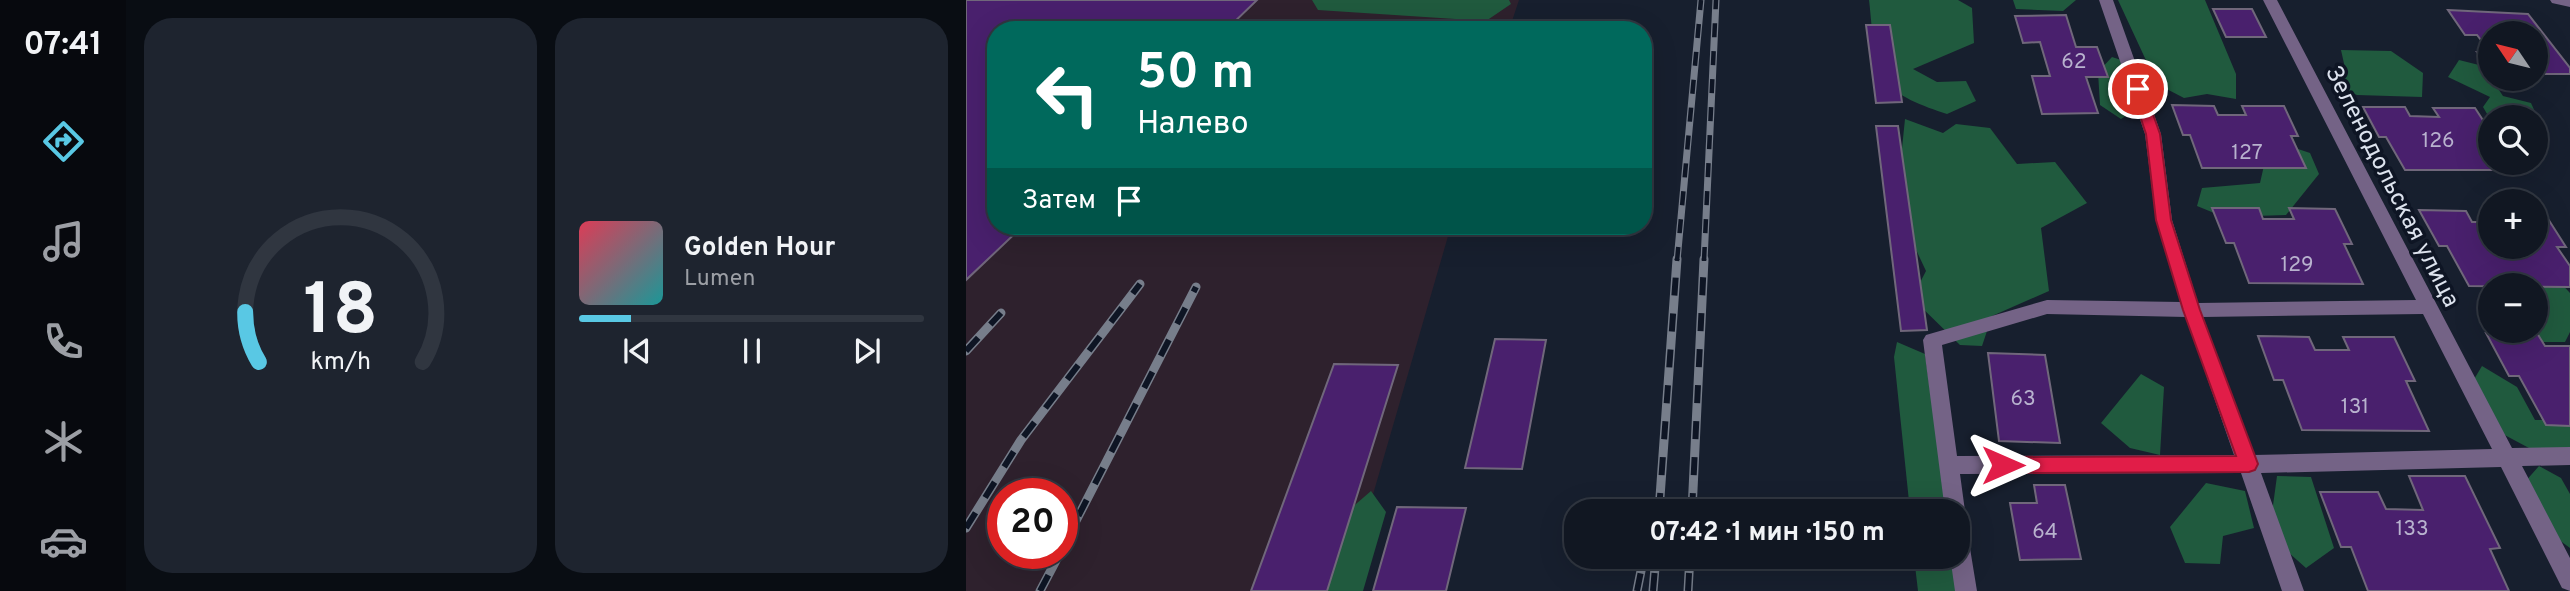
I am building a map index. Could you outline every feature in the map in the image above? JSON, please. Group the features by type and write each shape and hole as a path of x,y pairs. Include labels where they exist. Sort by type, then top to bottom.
{"street":[{"path":"2106,0 2153,134 2164,220 2192,310 2293,591"},
{"name":"Зеленодольская улица","path":"2270,0 2570,580"},
{"path":"2557,0 2570,3"},
{"path":"1953,499 1932,340 2047,307 2192,310 2427,307"},
{"path":"1949,465 2249,464 2506,460 2570,456"},
{"path":"1963,569 1966,591"}],"shaded area":[{"path":"966,0 1519,0 1512,21 987,21 987,235 1448,235 1345,591 966,591"}],"green space":[{"path":"1312,0 1509,0 1511,4 1486,21 1318,10"},
{"path":"1869,0 1958,0 1972,8 1974,43 1913,69 1937,82 1966,81 1976,101 1947,114 1911,100 1886,83 1880,76 1876,62"},
{"path":"2013,0 2076,0 2063,11 2016,9"},
{"path":"2118,0 2205,0 2236,74 2236,99 2207,94 2184,98 2157,84"},
{"path":"2341,50 2391,51 2423,73 2422,97 2357,95 2336,86 2329,72 2345,68"},
{"path":"2112,57 2127,62 2138,108 2121,119 2100,105 2098,72"},
{"path":"2459,60 2478,65 2478,91 2500,91 2503,96 2532,105 2484,105 2490,97 2448,77"},
{"path":"1905,119 1943,133 1956,124 1990,128 2017,164 2055,162 2087,203 2041,228 2049,291 1992,316 1982,346 1960,345 1912,298 1926,271 1896,207"},
{"path":"2286,145 2310,153 2319,174 2286,215 2224,217 2197,206 2202,188 2260,183 2265,161"},
{"path":"2556,278 2570,293 2570,332 2565,342 2548,342 2548,281"},
{"path":"1897,342 1925,354 1945,499 1909,499 1894,357"},
{"path":"2482,366 2517,387 2535,420 2570,420 2570,451 2529,448 2499,432 2473,381"},
{"path":"2141,374 2164,387 2160,455 2130,448 2101,423"},
{"path":"2539,466 2561,478 2570,494 2570,548 2555,537 2524,483"},
{"path":"2277,476 2311,477 2334,548 2306,568 2269,535"},
{"path":"2206,483 2245,491 2254,528 2223,536 2220,564 2185,563 2170,527"},
{"path":"1371,491 1386,512 1363,591 1309,591 1334,523"},
{"path":"1915,569 1956,569 1959,591 1918,591"}],"building":[{"path":"966,0 1257,0 1235,21 987,21 987,235 1014,235 966,280"},
{"path":"2213,9 2252,9 2266,37 2226,37"},
{"path":"2448,10 2528,14 2533,21 2478,21 2478,36 2465,35"},
{"path":"2066,15 2076,47 2097,47 2108,77 2086,77 2098,113 2042,114 2032,76 2050,76 2040,42 2023,43 2015,16"},
{"path":"1866,25 1890,25 1902,102 1876,103"},
{"path":"2548,40 2570,68 2570,74 2548,74"},
{"path":"2172,105 2214,106 2218,115 2246,115 2242,106 2284,106 2298,136 2291,136 2306,168 2202,168 2190,135 2183,135"},
{"path":"2363,107 2405,107 2410,116 2439,117 2433,108 2475,108 2478,113 2478,170 2405,170 2386,137 2379,137"},
{"path":"1876,126 1898,126 1927,330 1901,331"},
{"path":"2212,208 2259,208 2263,219 2294,219 2289,208 2335,209 2352,244 2344,244 2363,284 2249,283 2234,243 2226,243"},
{"path":"2419,210 2466,211 2472,222 2478,222 2478,259 2548,259 2548,219 2566,247 2557,247 2570,266 2570,287 2548,287 2548,273 2478,273 2478,286 2469,286 2447,246 2439,246"},
{"path":"2258,336 2309,337 2315,350 2349,350 2343,337 2394,337 2415,381 2406,381 2429,431 2302,430 2283,380 2274,380"},
{"path":"1495,339 1546,340 1522,469 1465,468"},
{"path":"2491,343 2570,346 2570,426 2546,425 2519,376 2509,376"},
{"path":"1988,353 2045,355 2060,443 1999,441"},
{"path":"1334,364 1398,365 1327,591 1251,591"},
{"path":"2409,476 2465,476 2500,548 2490,549 2509,591 2368,591 2351,547 2341,547 2320,492 2378,492 2386,509 2423,510"},
{"path":"2034,485 2065,485 2081,559 2020,560 2010,503 2037,503"},
{"path":"1397,507 1466,508 1446,591 1373,591"}],"railway":[{"path":"1677,261 1701,0"},
{"path":"1704,261 1716,0"},
{"path":"1660,499 1677,259"},
{"path":"1693,499 1704,259"},
{"path":"966,528 1021,440 1140,284"},
{"path":"1078,517 1196,287"},
{"path":"966,351 1001,313"},
{"path":"1040,591 1052,569"},
{"path":"1637,591 1641,569"},
{"path":"1653,591 1655,569"},
{"path":"1688,591 1689,569"}],"route":[{"path":"2003,465 2249,464 2192,310 2164,220 2153,134 2138,89"}]}
